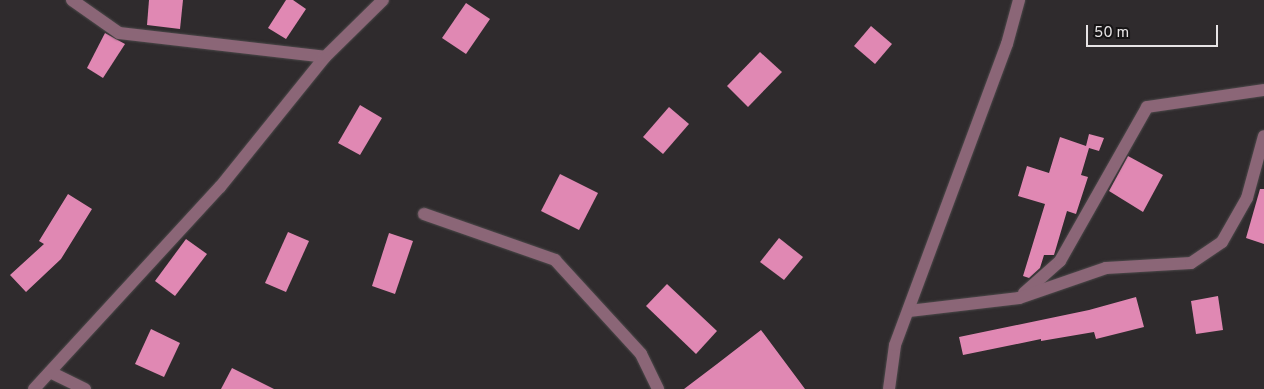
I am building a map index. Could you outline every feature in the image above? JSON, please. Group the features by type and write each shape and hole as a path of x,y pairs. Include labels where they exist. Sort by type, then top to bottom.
{"street":[{"path":"72,0 119,33 325,57"},
{"path":"34,389 220,187 325,57 383,0"},
{"path":"889,389 895,345 1008,44 1019,0"},
{"path":"1019,298 1060,261 1147,107 1264,90"},
{"path":"909,311 1019,298 1106,268 1191,263 1222,242 1247,198 1264,136"},
{"path":"424,214 555,260 641,354 658,389"},
{"path":"50,372 85,389"}],"building":[{"path":"149,0 183,0 180,29 147,25"},
{"path":"286,0 293,0 306,9 286,39 268,28"},
{"path":"466,3 490,19 466,54 442,38"},
{"path":"871,26 892,44 875,64 854,46"},
{"path":"105,33 125,44 103,78 87,68"},
{"path":"760,52 782,72 748,107 727,86"},
{"path":"360,105 382,118 360,155 338,143"},
{"path":"669,107 689,124 663,154 643,137"},
{"path":"1089,134 1104,138 1099,151 1089,148 1081,175 1088,177 1076,214 1067,211 1054,255 1044,255 1040,268 1029,278 1023,276 1045,204 1018,196 1027,166 1049,173 1060,137 1086,146"},
{"path":"1128,156 1163,175 1143,212 1109,191"},
{"path":"560,174 598,193 579,230 541,211"},
{"path":"1260,189 1264,189 1264,244 1246,238"},
{"path":"68,194 92,209 61,259 26,292 10,275 44,244 39,241"},
{"path":"288,232 309,241 286,292 265,283"},
{"path":"389,233 413,241 395,294 372,286"},
{"path":"779,238 803,257 784,280 760,262"},
{"path":"186,239 207,254 175,296 155,281"},
{"path":"667,284 717,331 696,354 646,306"},
{"path":"1218,296 1223,330 1196,334 1191,301"},
{"path":"1136,297 1144,327 1096,339 1094,332 1041,341 1041,339 963,355 959,337 1089,310"},
{"path":"151,329 180,343 164,377 135,364"},
{"path":"761,330 805,389 684,389 717,364"},
{"path":"232,368 274,389 221,389"}]}
